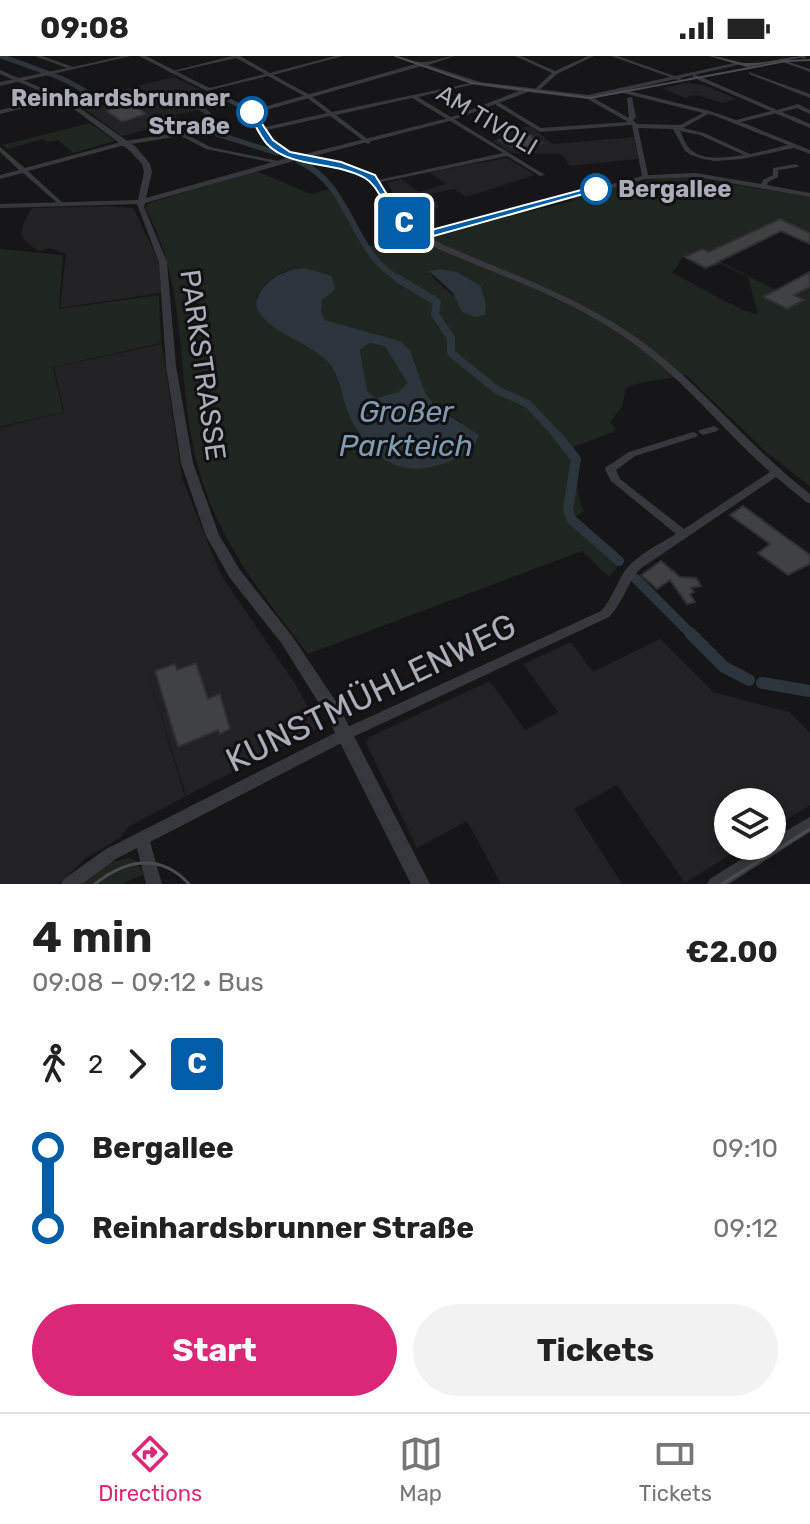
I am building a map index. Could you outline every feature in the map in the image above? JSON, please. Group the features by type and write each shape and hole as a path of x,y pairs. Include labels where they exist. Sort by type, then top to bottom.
{"main road":[{"path":"712,56 739,64 806,57"}],"street":[{"path":"37,56 72,68"},
{"path":"0,84 129,56"},
{"path":"142,56 252,112 275,146 300,157 363,172 378,182 395,216 423,236 452,252 578,305 616,328 667,367 775,473 810,499"},
{"path":"171,72 237,56 308,96 368,142"},
{"path":"208,90 341,56"},
{"path":"397,56 473,83 579,97 680,79 739,64"},
{"path":"252,112 452,56"},
{"path":"517,56 555,73"},
{"path":"536,91 555,73 592,56"},
{"path":"613,56 680,79"},
{"path":"780,60 810,71"},
{"path":"0,72 65,100 125,143 148,169 140,202"},
{"path":"754,74 810,99"},
{"path":"694,76 810,126"},
{"path":"263,129 473,83"},
{"path":"0,206 140,202 280,162 451,119 498,104 527,90"},
{"path":"621,91 708,112 810,152"},
{"name":"AM TIVOLI","path":"413,96 542,175"},
{"path":"588,97 633,124"},
{"path":"630,98 645,177"},
{"path":"0,112 55,99"},
{"path":"498,104 540,130 633,124 676,128 702,134 747,154"},
{"path":"736,122 798,106 810,112"},
{"path":"676,128 708,112"},
{"path":"676,128 686,148 696,155 718,158 791,145"},
{"path":"0,177 125,143 185,134 208,148 280,162"},
{"path":"0,149 62,205"},
{"path":"332,151 331,157 337,164"},
{"path":"378,182 508,154"},
{"path":"763,187 765,181 776,176 775,169 796,166"},
{"path":"423,236 645,177 696,175 810,195"},
{"name":"PARKSTRASSE","path":"140,202 163,262 171,366 187,463 213,536 235,574 295,652 346,734 421,884"},
{"path":"683,534 616,481 610,469 632,454 703,432"},
{"name":"KUNSTMÜHLENWEG","path":"69,884 111,854 346,734 594,620 615,605 629,572 775,473"},
{"path":"715,884 810,824"},
{"path":"142,839 154,884"}],"shaded area":[{"path":"174,77 220,99 194,107 198,110 174,115 181,121 122,136 83,108 112,102 93,97"},
{"path":"686,83 704,85 737,99 723,103 696,95 685,98 662,88"},
{"path":"90,123 115,141 73,153 58,140 47,142 43,139 8,149 3,145"},
{"path":"530,126 553,144 635,137 638,159 570,166 562,154 512,153 492,141 501,138 496,134"},
{"path":"507,158 535,175 466,197 454,189 431,194 440,207 406,217 387,183 401,179 419,192 446,184 429,172"},
{"path":"256,171 311,194 335,188 364,245 398,248 458,228 574,201 572,197 637,181 683,176 810,197 810,233 780,219 709,252 702,249 686,257 706,267 719,261 776,290 764,297 787,309 803,301 794,295 810,287 810,486 766,452 686,375 633,385 626,388 622,407 610,422 616,429 571,448 584,511 574,518 621,562 609,577 582,551 308,654 241,562 214,513 204,487 190,428 175,299 159,237 145,208 149,203","holes":["683,257 704,269 721,264 748,277 758,314 730,304 672,273","441,269 457,272 481,286 486,304 460,305 430,271","285,271 334,290 322,300 321,311 325,320 400,341 410,350 425,392 436,407 463,423 351,417 333,368 320,352 291,337 256,297 266,283"]},
{"path":"32,208 133,208 159,261 161,293 60,308 66,254 49,248 39,251 28,244 21,235 24,222"},
{"path":"0,249 63,255 59,309 159,295 161,343 53,367 63,412 0,427"},
{"path":"370,343 385,346 407,383 398,392 376,398 367,391 360,350"},
{"path":"162,344 182,478 221,575 296,685 319,728 186,796 146,665 185,797 128,827 120,838 86,858 59,884 0,884 0,428 64,412 54,367"},
{"path":"660,639 713,692 789,712 810,733 810,805 786,820 786,788 714,788 714,860 722,860 685,883 617,785 574,809 622,884 501,884 467,821 417,848 366,743 369,737 490,681 525,730 558,712 523,664 571,642 593,672"},
{"path":"128,858 135,860 144,874 122,884 80,884 111,862"}],"water":[{"name":"Großer Parkteich","path":"305,268 332,276 335,290 322,300 321,311 325,320 400,341 410,350 425,392 436,407 479,435 472,451 435,466 418,469 388,462 375,452 351,419 332,367 310,348 267,322 259,312 257,301 267,283 282,274","holes":["370,343 385,346 407,383 398,392 376,398 367,391 360,350"]},
{"path":"441,269 457,272 481,286 486,304 485,315 475,317 462,312 453,293 429,271"}],"building":[{"path":"130,103 146,114 122,122 107,111"},
{"path":"527,133 543,143 518,150 499,140"},
{"path":"780,219 810,233 810,244 781,231 706,268 685,257 702,249 709,252"},
{"path":"810,272 810,287 794,295 804,300 787,309 763,297"},
{"path":"743,506 810,555 810,564 788,575 758,553 770,544 730,515"},
{"path":"661,561 680,577 696,578 701,586 691,588 694,592 690,594 695,602 687,604 670,580 657,589 641,575"},
{"path":"196,663 208,699 220,694 230,729 220,734 218,730 178,747 155,671 175,664 177,670"}],"waterway":[{"path":"1,56 65,80 97,98 128,102 184,102 199,107 211,117 217,134 277,153"},
{"path":"299,161 331,187 371,254 401,280"},
{"path":"397,278 437,302 435,314 451,338 451,353 497,390 528,404 559,437"},
{"path":"557,435 576,459 568,509 571,519 619,561"},
{"path":"636,579 724,667 749,680"},
{"path":"762,683 810,691"}],"tram line":[{"path":"395,56 472,83 590,98 786,61 810,60"},
{"path":"722,884 810,829"},
{"path":"95,884 119,869 143,863 167,867 189,884"}],"bus line":[{"name":"C","path":"252,112 270,142 287,154 337,164 372,177 395,216 423,236 596,189"}],"place":[{"name":"Reinhardsbrunner Straße","path":"252,112"},
{"name":"Bergallee","path":"596,189"}]}
